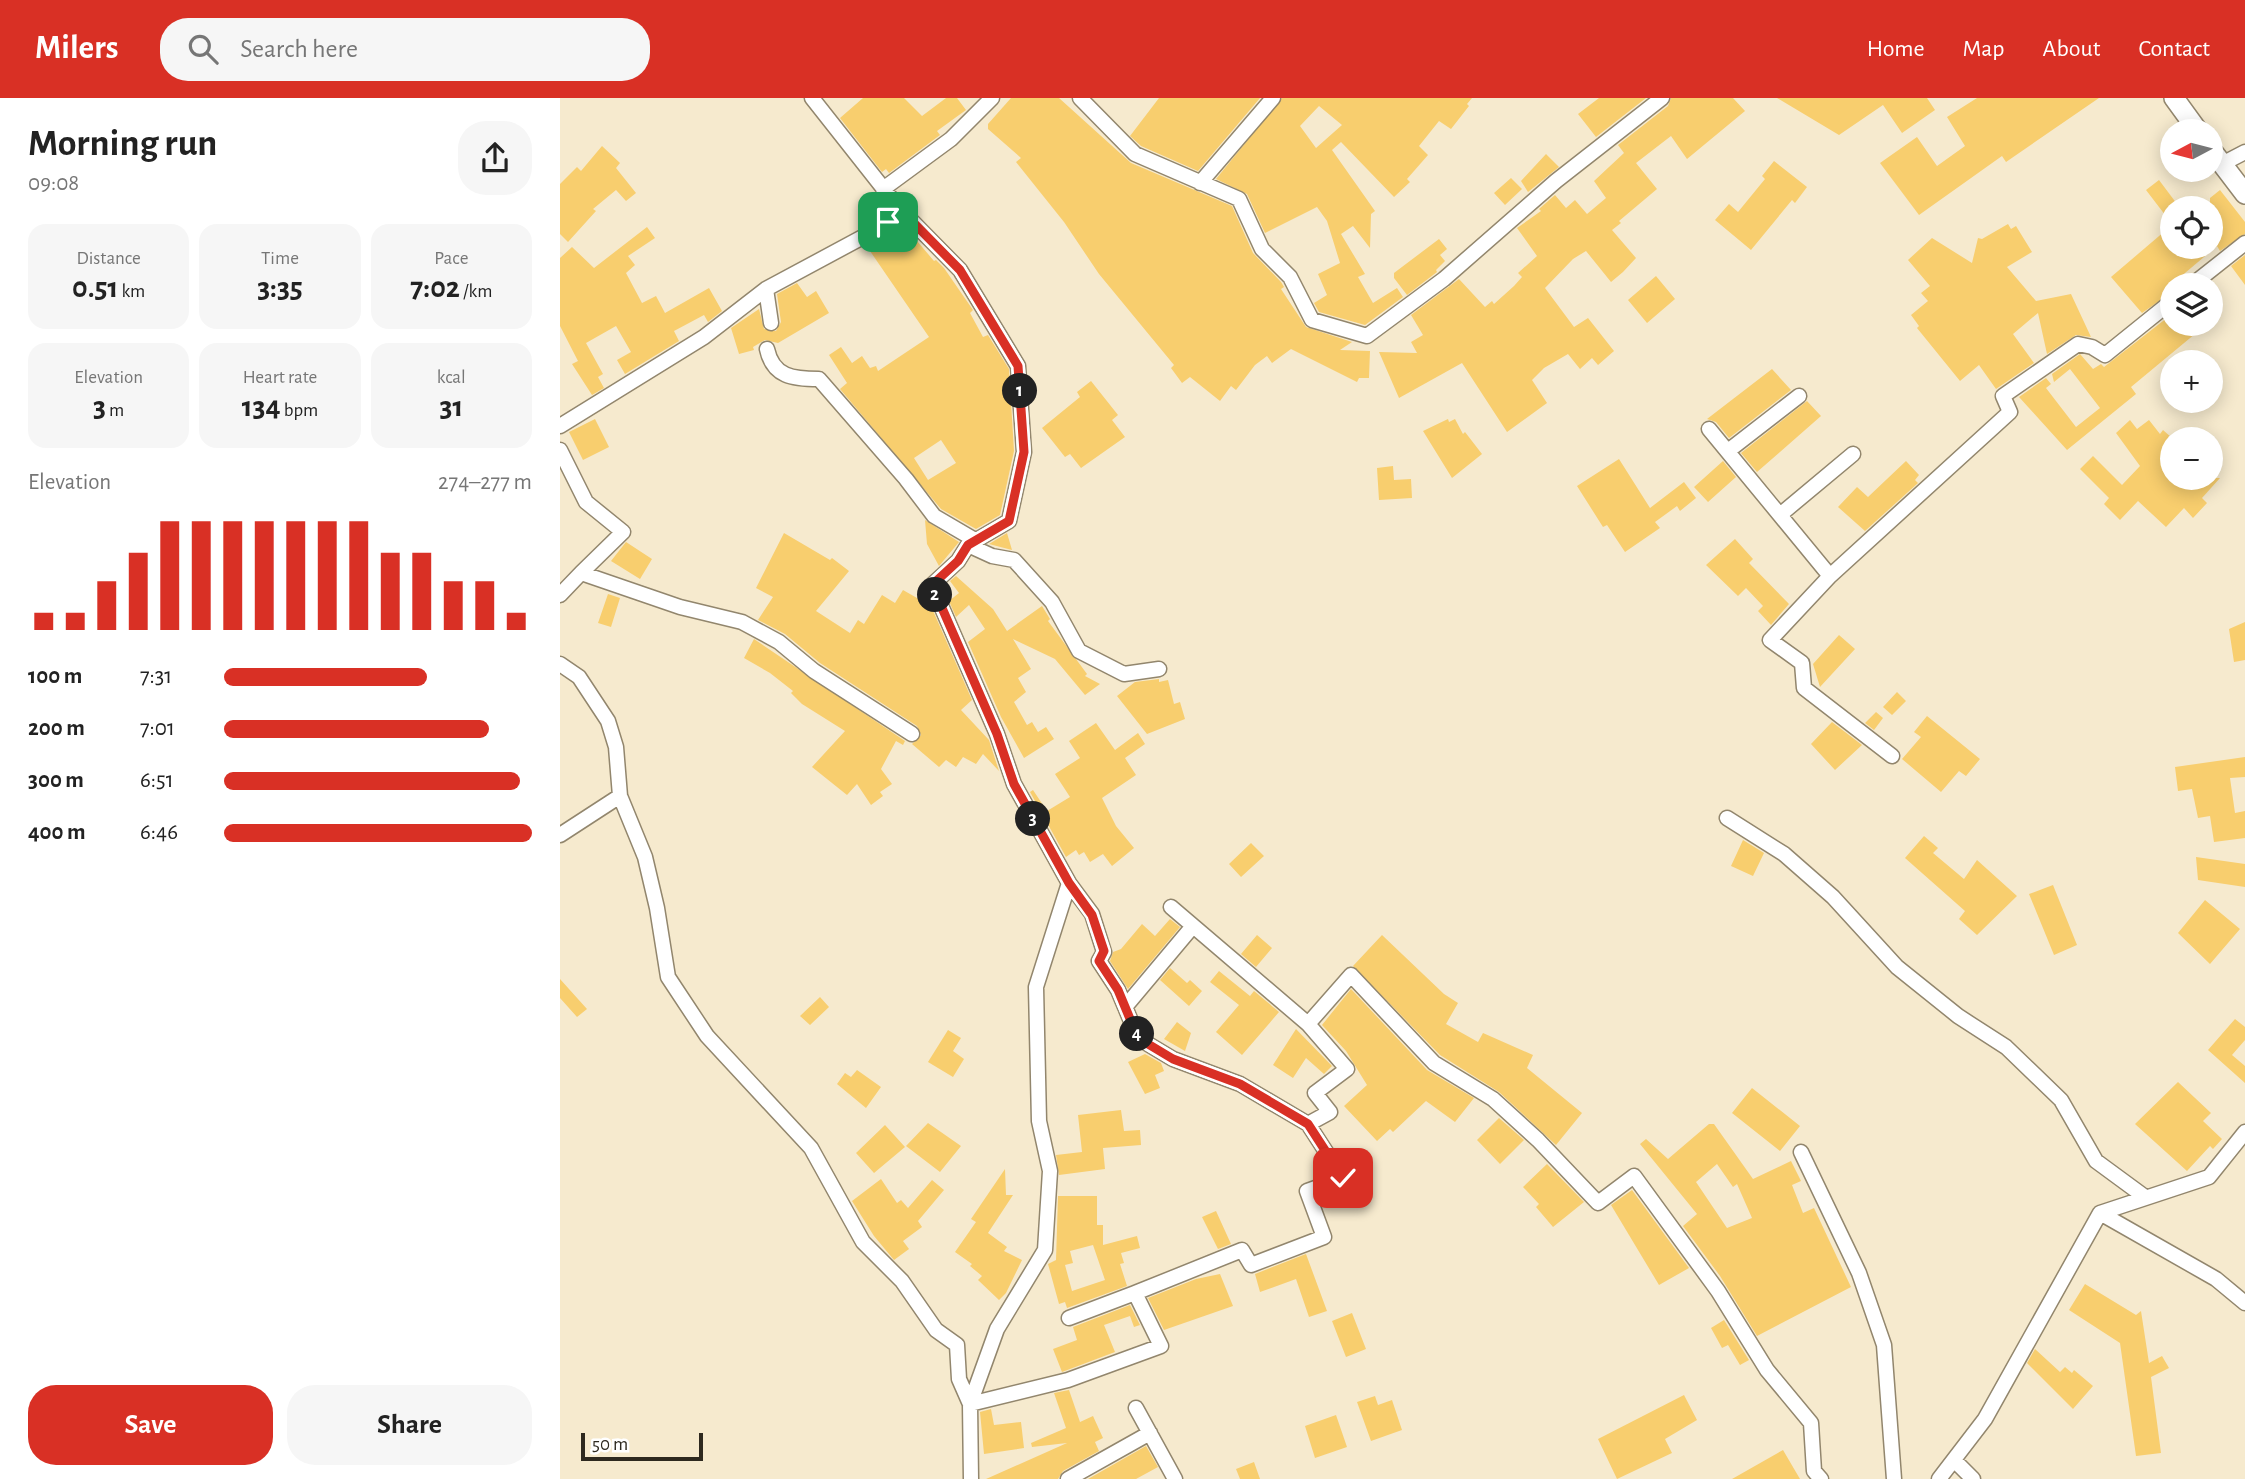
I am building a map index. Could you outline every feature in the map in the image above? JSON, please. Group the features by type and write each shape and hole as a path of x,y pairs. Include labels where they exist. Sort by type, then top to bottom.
{"main road":[{"path":"2174,98 2189,119"},
{"path":"2223,165 2245,194"}],"street":[{"path":"812,98 898,207 960,270 1018,366 1024,452 1009,521 972,542 958,561 932,585 935,598 997,734 1014,784 1069,883 1092,915 1104,951 1099,961 1125,1007 1138,1038 1173,1059 1240,1084 1308,1124 1343,1178 1307,1191 1324,1237 1251,1265 1242,1250 1069,1318"},
{"path":"883,189 951,139 992,98"},
{"path":"1080,98 1135,154 1239,199 1262,249 1290,277 1312,320 1367,336 1444,279 1556,181 1662,98"},
{"path":"1200,183 1273,98"},
{"path":"2223,155 2245,152"},
{"path":"560,426 704,337 766,289 888,222 898,207"},
{"path":"2207,273 2245,243"},
{"path":"766,289 771,323"},
{"path":"1892,756 1804,688 1802,663 1770,640 1830,576 2010,412 2003,396 2078,344 2092,347 2105,355 2160,311"},
{"path":"767,349 770,363 777,372 798,379 819,379 906,479 933,516 992,556 1014,560 1052,603 1079,651 1124,674 1159,669"},
{"path":"1728,451 1799,396"},
{"path":"1709,429 1830,576"},
{"path":"560,450 586,502 623,533 560,595"},
{"path":"1781,514 1853,454"},
{"path":"581,573 680,607 741,622 779,642 814,671 912,734"},
{"path":"560,664 579,677 608,721 616,747 620,796 645,858 657,908 668,977 707,1036 811,1148 863,1242 902,1281 936,1330 957,1345 960,1379 970,1404"},
{"path":"560,835 620,796"},
{"path":"1727,818 1784,854 1833,897 1897,967 1958,1016 2006,1047 2061,1100 2096,1161 2145,1197"},
{"path":"971,1479 970,1404 997,1329 1045,1250 1050,1171 1040,1121 1036,987 1069,883"},
{"path":"1171,907 1308,1024 1347,1069 1315,1093 1330,1112 1308,1124"},
{"path":"1125,1007 1194,926"},
{"path":"1308,1024 1351,975 1434,1063 1493,1099 1538,1140 1598,1203 1634,1176 1718,1292 1767,1370 1811,1423 1814,1471 1821,1479"},
{"path":"1939,1479 1985,1419 2100,1213 2209,1177 2245,1132"},
{"path":"1801,1152 1859,1273 1884,1345 1894,1479"},
{"path":"2100,1213 2216,1279 2245,1303"},
{"path":"970,1404 1068,1380 1161,1346 1135,1293"},
{"path":"1136,1408 1175,1479"},
{"path":"1068,1479 1150,1433"},
{"path":"1954,1460 1973,1479"}],"building":[{"path":"863,98 904,98 922,116 946,98 957,98 966,110 937,131 940,135 889,173 886,169 882,172 840,118"},
{"path":"1011,98 1059,98 1131,163 1232,206 1253,253 1281,282 1284,287 1281,289 1306,327 1352,342 1340,350 1370,351 1369,378 1359,378 1357,382 1291,349 1272,363 1267,356 1255,365 1236,390 1231,386 1220,401 1190,377 1182,383 1171,368 1174,365 1099,274 1064,222 1016,162 1021,158 988,129 988,124"},
{"path":"1159,98 1260,98 1198,171 1141,146 1130,136"},
{"path":"1282,98 1472,98 1451,129 1439,121 1419,146 1428,155 1407,179 1410,182 1394,197 1341,142 1332,150 1375,211 1371,214 1370,248 1353,226 1341,234 1365,274 1358,277 1373,303 1397,288 1403,297 1365,325 1319,312 1314,303 1327,295 1318,274 1340,263 1327,221 1317,207 1265,233 1247,194 1216,179","holes":["1319,106 1342,125 1316,148 1300,126"]},
{"path":"1599,98 1646,98 1596,137 1578,114"},
{"path":"1671,98 1733,98 1745,111 1687,159 1671,136 1636,163 1657,189 1612,230 1636,258 1623,272 1611,282 1586,251 1573,259 1545,288 1574,327 1588,318 1614,351 1598,365 1592,358 1580,369 1568,354 1544,368 1532,380 1547,403 1507,432 1462,363 1399,398 1379,352 1417,353 1411,342 1423,335 1411,315 1459,279 1485,307 1492,301 1494,304 1514,286 1522,277 1518,273 1537,256 1517,228 1541,211 1539,209 1555,195 1566,208 1575,200 1587,214 1606,198 1594,181 1624,153 1618,145 1668,106"},
{"path":"1777,98 1927,98 1935,110 1902,133 1883,105 1839,135"},
{"path":"1977,98 2099,98 2006,162 2002,156 1919,215 1880,163 1917,137 1937,166 1965,146 1947,117"},
{"path":"602,146 620,163 616,168 636,193 626,201 616,190 593,209 596,211 568,242 560,234 560,184 577,167 581,171"},
{"path":"1546,154 1559,167 1528,192 1521,181"},
{"path":"1774,161 1807,187 1795,203 1792,200 1751,250 1715,220 1729,204 1738,212 1765,179 1762,176"},
{"path":"1511,178 1522,189 1505,205 1494,193"},
{"path":"2159,180 2171,196 2160,196 2160,208 2146,190"},
{"path":"2220,190 2245,222 2245,234 2223,249 2223,196 2212,196"},
{"path":"876,198 886,208 870,222 864,219"},
{"path":"2008,224 2011,229 2016,226 2032,252 2007,267 2036,301 2071,294 2091,337 2076,335 2047,354 2038,313 2013,334 2034,363 1996,389 1979,365 1960,381 1917,328 1919,326 1911,315 1928,301 1921,293 1930,286 1908,260 1932,238 1972,263 1978,238 1982,239"},
{"path":"647,227 655,238 628,256 635,265 626,273 642,303 656,296 665,313 709,288 722,311 708,322 704,315 674,331 679,341 625,374 617,360 631,352 616,326 586,343 603,374 598,377 604,388 592,395 572,364 578,361 560,326 560,258 572,247 594,268"},
{"path":"906,228 934,261 944,268 973,310 970,313 983,337 988,335 1009,369 1014,451 1000,515 976,529 941,509 840,389 847,383 829,355 841,347 852,363 862,356 870,368 876,366 878,371 929,337 870,251","holes":["941,440 956,463 928,480 914,458"]},
{"path":"2160,235 2160,259 2202,259 2185,273 2160,273 2160,300 2142,313 2111,277"},
{"path":"1439,239 1447,249 1440,255 1445,261 1437,272 1407,295 1394,278 1394,273"},
{"path":"2245,255 2245,285 2231,266"},
{"path":"1656,276 1675,299 1647,323 1628,300"},
{"path":"797,283 807,297 816,291 829,313 778,343 765,340 753,347 754,350 739,354 731,328 759,309 764,329 776,331 781,322 777,294"},
{"path":"2160,323 2160,336 2193,336 2176,350 2160,350 2160,363 2131,387 2136,394 2067,450 2019,397 2046,378 2051,384 2046,388 2076,427 2100,408 2070,369 2054,382 2052,374 2080,354 2093,369 2101,364 2104,367"},
{"path":"1772,369 1791,390 1729,438 1716,422 1707,419"},
{"path":"1091,381 1118,415 1112,420 1125,437 1081,468 1070,454 1065,457 1042,428 1080,397 1077,392"},
{"path":"1807,401 1821,416 1757,472 1741,453"},
{"path":"595,419 609,447 583,460 569,432"},
{"path":"1448,419 1449,422 1455,419 1463,434 1465,432 1482,454 1452,478 1423,431"},
{"path":"2130,420 2137,429 2149,420 2160,434 2160,490 2209,490 2202,498 2207,503 2193,518 2184,508 2166,527 2138,501 2120,520 2104,504 2109,498 2080,469 2093,456 2122,485 2140,466 2116,433"},
{"path":"1619,459 1650,508 1684,482 1696,498 1680,511 1677,506 1655,522 1660,528 1625,552 1607,525 1603,527 1577,486"},
{"path":"1723,461 1736,477 1708,502 1694,487"},
{"path":"1906,461 1919,475 1915,480 1918,483 1865,531 1838,507 1857,487 1868,497"},
{"path":"1393,466 1394,480 1411,479 1412,498 1379,500 1377,468"},
{"path":"925,520 959,542 939,566 927,544"},
{"path":"784,533 830,560 832,558 849,571 816,611 850,633 858,620 864,624 882,595 895,603 903,590 931,606 972,700 961,710 989,740 999,771 983,754 976,764 963,757 956,767 946,760 939,767 912,744 921,735 917,726 820,663 785,634 758,620 773,597 756,588"},
{"path":"1007,533 1012,550 989,544"},
{"path":"1735,539 1753,559 1749,563 1789,604 1771,625 1758,611 1763,606 1746,588 1738,596 1706,565"},
{"path":"626,542 652,559 640,579 611,561"},
{"path":"956,576 993,609 1007,631 1042,606 1050,619 1048,621 1087,674 1085,676 1100,684 1085,695 1055,659 1013,639 1031,669 1018,678 1026,692 1014,702 1027,725 1032,722 1038,732 1046,727 1054,739 1024,758 1001,717 968,642 985,629 969,605 956,617 949,601 959,593 950,581"},
{"path":"608,594 620,598 611,627 598,623"},
{"path":"2245,622 2245,660 2234,662 2229,629"},
{"path":"1839,635 1855,649 1820,687 1813,664"},
{"path":"754,639 905,741 903,745 896,741 881,769 892,784 880,792 883,796 871,805 857,784 847,795 812,767 845,731 802,704 791,693 793,691 744,658"},
{"path":"1159,679 1159,682 1168,680 1174,704 1180,702 1185,719 1147,734 1117,696 1135,682"},
{"path":"1897,692 1906,701 1892,715 1883,707"},
{"path":"1876,712 1883,718 1874,730 1865,723"},
{"path":"1927,716 1980,759 1966,776 1959,771 1941,792 1902,759 1921,737 1914,732"},
{"path":"1832,722 1862,745 1835,770 1811,744"},
{"path":"1096,723 1115,750 1138,733 1145,744 1125,758 1136,775 1102,798 1116,826 1134,848 1112,866 1103,854 1090,862 1084,852 1079,855 1076,850 1066,857 1030,792 1033,790 1047,811 1070,797 1055,774 1080,758 1069,741"},
{"path":"2245,757 2245,777 2230,778 2235,813 2245,811 2245,838 2214,842 2210,816 2198,818 2192,789 2178,791 2175,767"},
{"path":"1924,836 1938,848 1933,853 1964,879 1977,860 2017,896 1977,935 1959,919 1965,911 1905,858"},
{"path":"1743,840 1764,853 1753,876 1731,866"},
{"path":"1251,843 1264,856 1241,877 1229,864"},
{"path":"2196,857 2245,864 2245,887 2198,880"},
{"path":"2053,885 2077,945 2054,955 2029,894"},
{"path":"2205,900 2240,929 2210,964 2178,933"},
{"path":"1170,919 1180,927 1128,989 1110,961 1113,952 1121,949 1142,924 1155,936"},
{"path":"1257,935 1272,948 1256,967 1241,954"},
{"path":"1382,935 1444,994 1458,1003 1446,1024 1478,1042 1483,1033 1533,1055 1527,1068 1582,1113 1556,1145 1499,1092 1440,1055 1353,966"},
{"path":"1170,968 1187,983 1190,980 1202,991 1189,1006 1160,980"},
{"path":"1219,971 1250,996 1254,991 1279,1012 1242,1055 1216,1032 1239,1005 1210,982"},
{"path":"560,979 587,1009 577,1017 560,998"},
{"path":"1351,989 1427,1070 1474,1098 1455,1122 1426,1101 1393,1132 1390,1129 1377,1141 1344,1106 1367,1085 1346,1051 1322,1025"},
{"path":"820,997 829,1007 810,1025 800,1016"},
{"path":"2235,1019 2245,1027 2245,1040 2232,1055 2245,1066 2245,1083 2208,1050"},
{"path":"1177,1022 1191,1033 1185,1051 1164,1039"},
{"path":"1296,1029 1332,1066 1324,1074 1306,1058 1293,1078 1273,1065"},
{"path":"948,1030 961,1038 953,1051 964,1059 953,1077 928,1062"},
{"path":"1145,1054 1161,1063 1164,1071 1155,1075 1160,1088 1145,1094 1128,1062"},
{"path":"857,1070 881,1087 866,1108 837,1084 845,1073 851,1077"},
{"path":"2178,1082 2211,1113 2203,1121 2222,1139 2213,1149 2210,1146 2187,1171 2135,1124"},
{"path":"1752,1088 1800,1126 1780,1151 1732,1113"},
{"path":"1121,1110 1124,1131 1140,1130 1141,1145 1103,1148 1105,1169 1059,1175 1056,1155 1082,1152 1078,1115"},
{"path":"1499,1118 1524,1140 1500,1164 1477,1140"},
{"path":"928,1123 961,1146 940,1172 906,1146"},
{"path":"1709,1124 1714,1124 1753,1179 1791,1161 1801,1181 1792,1185 1803,1213 1814,1208 1851,1287 1757,1336 1720,1276 1683,1226 1697,1214 1640,1144 1646,1139 1668,1159","holes":["1717,1164 1733,1187 1737,1184 1752,1218 1727,1228 1696,1182"]},
{"path":"885,1125 905,1147 874,1173 856,1153"},
{"path":"1547,1164 1584,1202 1553,1227 1536,1207 1539,1204 1523,1187"},
{"path":"1005,1169 1006,1195 1013,1195 988,1233 1007,1247 1004,1251 1022,1260 1006,1293 999,1300 978,1280 982,1276 970,1266 972,1264 955,1252 976,1222 971,1219"},
{"path":"881,1179 897,1203 901,1200 908,1208 932,1180 944,1190 918,1221 922,1227 903,1241 909,1249 894,1260 874,1236 852,1201"},
{"path":"1632,1190 1689,1268 1659,1285 1611,1205"},
{"path":"1058,1196 1097,1196 1097,1225 1103,1225 1103,1245 1137,1236 1140,1248 1121,1253 1124,1263 1120,1264 1127,1286 1067,1308 1065,1302 1059,1304 1048,1264 1056,1260","holes":["1093,1245 1105,1280 1072,1291 1065,1265 1073,1263 1070,1251"]},
{"path":"1216,1211 1231,1244 1218,1249 1202,1217"},
{"path":"1306,1254 1327,1311 1309,1317 1296,1279 1260,1292 1255,1274"},
{"path":"1220,1274 1233,1306 1164,1330 1148,1298 1196,1279"},
{"path":"2085,1284 2136,1315 2141,1311 2149,1363 2162,1356 2169,1368 2151,1377 2161,1453 2136,1456 2120,1343 2069,1310"},
{"path":"1130,1305 1140,1325 1134,1327 1130,1316 1104,1325 1115,1352 1062,1372 1053,1349 1077,1340 1073,1327"},
{"path":"1352,1313 1366,1349 1346,1357 1332,1321"},
{"path":"1724,1320 1749,1360 1740,1365 1728,1345 1722,1348 1711,1328"},
{"path":"2035,1349 2060,1372 2065,1367 2072,1373 2074,1370 2093,1386 2073,1409 2027,1363"},
{"path":"1069,1390 1080,1422 1093,1416 1103,1438 1095,1442 1099,1451 1063,1471 1058,1479 986,1479 1067,1443 1032,1447 1031,1443 1066,1428 1054,1393"},
{"path":"1684,1395 1697,1420 1665,1439 1672,1453 1617,1479 1598,1439"},
{"path":"1375,1396 1378,1405 1392,1400 1402,1430 1371,1441 1357,1402"},
{"path":"991,1409 994,1425 1021,1422 1024,1448 984,1454 980,1412"},
{"path":"1336,1415 1347,1447 1315,1458 1305,1426"},
{"path":"1146,1446 1158,1467 1136,1479 1088,1479"},
{"path":"1783,1450 1800,1479 1732,1479"},
{"path":"1254,1462 1260,1479 1240,1479 1236,1469"}],"route":[{"path":"888,222 898,207 960,270 1018,366 1024,452 1009,521 968,545 958,561 932,585 935,598 997,734 1014,784 1069,883 1092,915 1104,951 1099,961 1118,990 1138,1038 1173,1059 1240,1084 1308,1124 1343,1178"}]}
